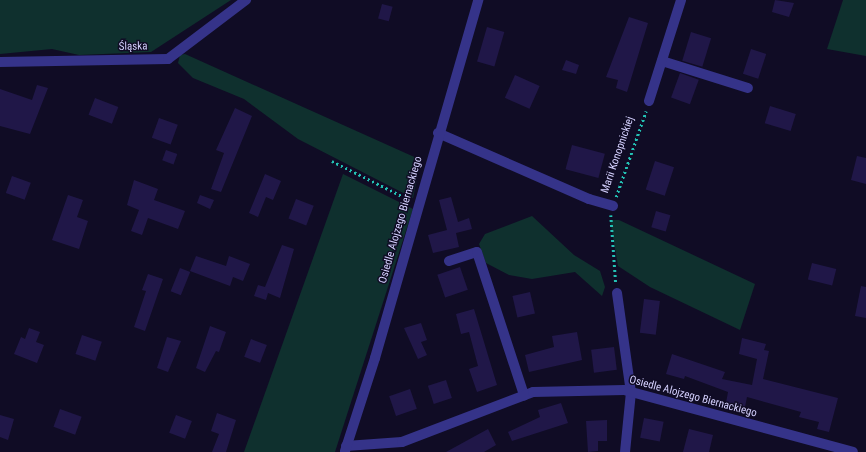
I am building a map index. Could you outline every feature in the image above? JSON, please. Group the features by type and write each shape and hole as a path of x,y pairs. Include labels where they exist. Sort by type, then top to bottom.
{"street":[{"name":"Śląska","path":"0,62 168,59 246,0"},
{"name":"Osiedle Alojzego Biernackiego","path":"478,0 345,449 402,442 524,395 631,392 852,452"},
{"path":"649,101 681,0"},
{"path":"662,61 748,88"},
{"name":"Marii Konopnickiej","path":"438,133 589,199 613,206"},
{"path":"449,261 477,252 524,395"},
{"path":"617,293 631,392 626,452"}],"path":[{"name":"Marii Konopnickiej","path":"613,206 649,101"},
{"path":"332,161 418,204"},
{"path":"613,206 610,220 617,293"}],"green space":[{"path":"0,0 231,0 151,52 79,55 52,49 0,54"},
{"path":"843,0 866,0 866,56 827,49"},
{"path":"185,54 421,160 413,198 298,139 244,99 193,78 178,63 180,55"},
{"path":"343,174 413,209 335,452 244,452"},
{"path":"532,216 574,255 600,271 605,287 602,296 575,272 532,279 509,275 486,263 479,244 485,234"},
{"path":"610,220 619,220 755,284 740,330 650,287 618,266"}],"building":[{"path":"775,0 794,3 789,17 772,12"},
{"path":"382,4 393,7 389,21 378,18"},
{"path":"629,17 648,23 627,92 616,88 618,80 606,77"},
{"path":"487,27 504,32 494,67 477,62"},
{"path":"691,32 711,38 702,67 682,61"},
{"path":"751,49 766,54 758,79 743,74"},
{"path":"566,60 579,65 576,74 562,70"},
{"path":"680,73 699,80 690,104 671,97"},
{"path":"515,75 540,86 529,109 505,98"},
{"path":"37,85 48,88 30,134 0,126 0,89 32,100"},
{"path":"95,98 118,107 112,124 89,115"},
{"path":"770,106 796,114 791,131 765,123"},
{"path":"235,108 252,116 221,192 211,189 224,153 216,150"},
{"path":"159,118 178,125 171,145 152,138"},
{"path":"572,145 605,154 598,178 566,169"},
{"path":"166,150 177,154 174,164 162,160"},
{"path":"857,156 866,158 866,184 851,180"},
{"path":"655,161 674,167 665,196 646,190"},
{"path":"265,174 281,181 273,200 266,197 258,217 249,213"},
{"path":"12,176 31,183 25,200 6,193"},
{"path":"134,180 158,189 154,200 185,211 178,229 148,218 142,235 131,231 139,210 127,205"},
{"path":"68,195 83,200 77,217 88,221 79,249 52,240"},
{"path":"200,195 214,200 210,209 197,203"},
{"path":"451,197 458,222 469,218 472,229 456,233 459,247 433,253 428,235 447,230 439,200"},
{"path":"296,199 314,206 306,225 288,219"},
{"path":"656,211 670,215 666,231 651,227"},
{"path":"282,245 294,249 280,298 268,293 266,300 254,296 258,285 265,287"},
{"path":"196,256 226,266 229,256 250,264 243,281 233,277 230,286 190,271"},
{"path":"812,263 836,269 832,286 808,279"},
{"path":"460,267 468,290 445,298 437,275"},
{"path":"180,268 190,272 181,295 171,291"},
{"path":"148,274 163,279 145,331 134,327 146,291 142,290"},
{"path":"861,286 866,287 866,318 855,316"},
{"path":"530,292 535,313 517,317 512,296"},
{"path":"644,299 660,301 656,335 640,333"},
{"path":"474,309 497,385 477,392 469,369 478,366 469,332 461,334 456,314"},
{"path":"421,323 427,340 421,342 427,355 418,359 404,328"},
{"path":"210,326 226,332 219,352 216,351 205,372 196,368"},
{"path":"29,328 40,332 36,342 44,345 37,363 14,354 21,337 25,339"},
{"path":"577,332 582,360 529,372 525,355 554,347 552,336"},
{"path":"82,335 102,342 95,361 75,354"},
{"path":"167,337 181,341 168,372 157,368"},
{"path":"742,338 766,344 764,350 769,351 763,379 838,398 829,432 817,429 819,422 799,417 801,412 747,397 745,407 726,403 728,392 685,376 684,379 666,374 672,354 725,372 722,379 752,385 757,359 739,354"},
{"path":"251,339 267,345 260,363 244,357"},
{"path":"614,347 617,370 594,373 591,350"},
{"path":"446,380 452,398 434,404 428,386"},
{"path":"410,389 417,409 396,416 389,396"},
{"path":"561,403 568,423 512,441 508,432 540,417 538,410"},
{"path":"60,409 82,417 75,435 54,427"},
{"path":"217,413 236,420 226,452 212,452 219,434 211,431"},
{"path":"0,415 14,419 8,440 0,437"},
{"path":"176,415 192,421 185,439 169,433"},
{"path":"644,418 664,422 660,441 640,438"},
{"path":"607,420 607,441 598,441 598,451 588,452 586,421"},
{"path":"488,429 496,445 484,452 446,452"},
{"path":"689,429 713,435 709,452 683,452"}]}
